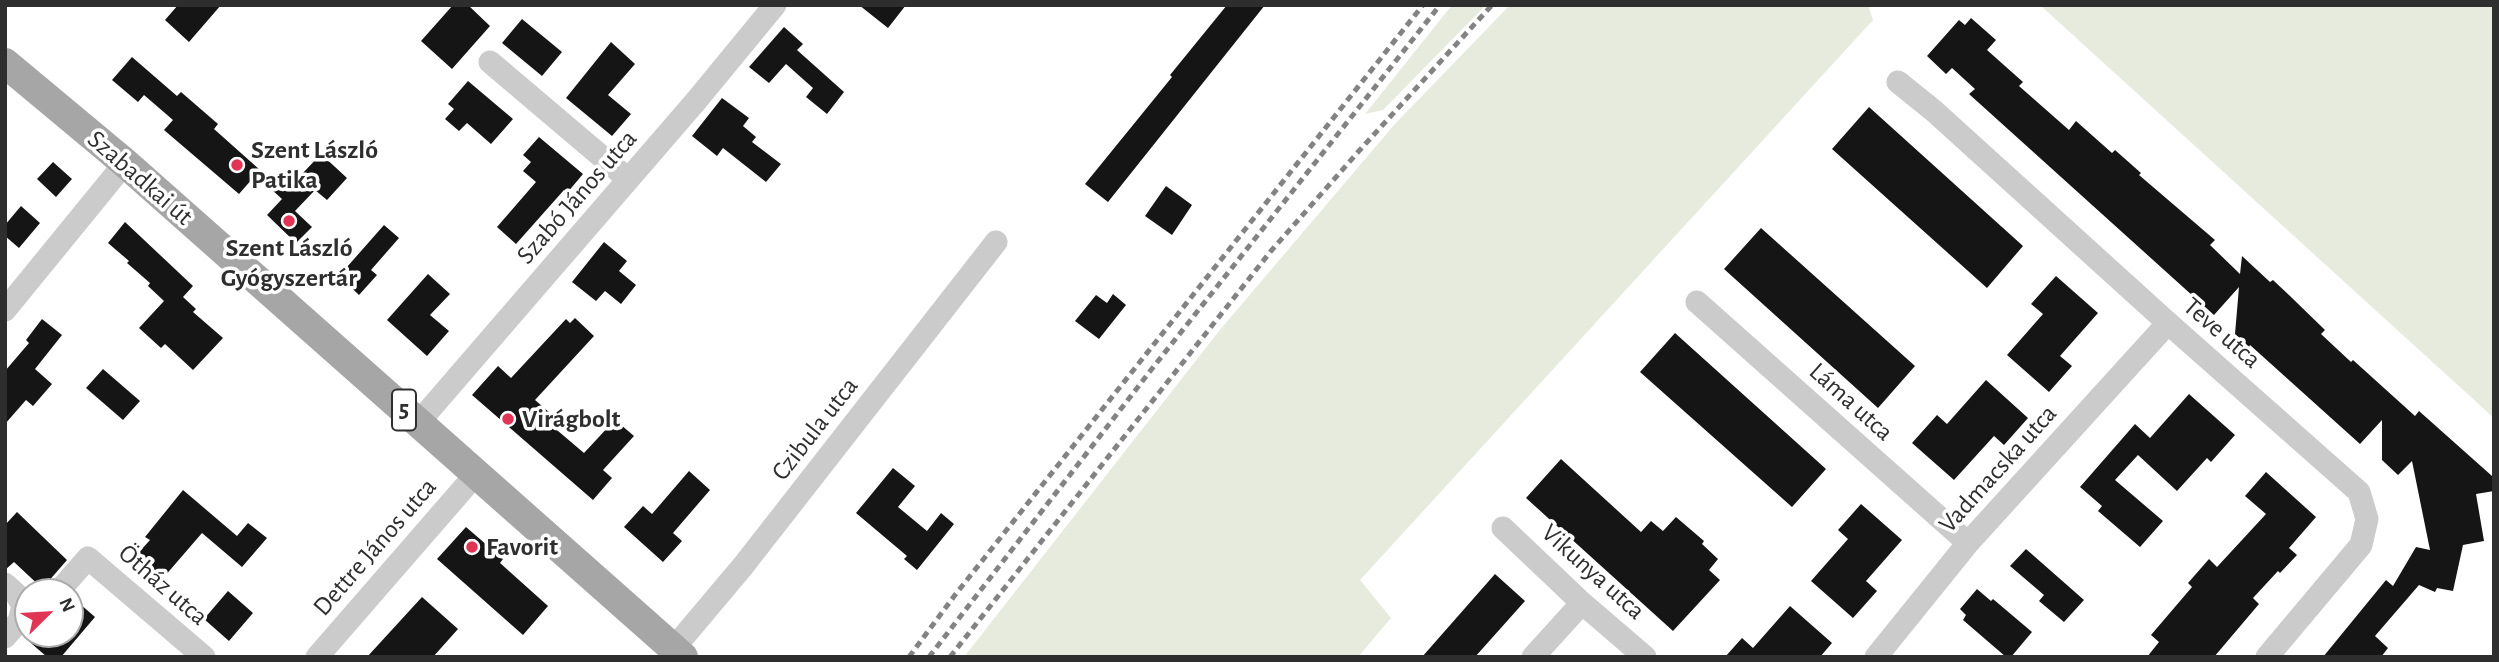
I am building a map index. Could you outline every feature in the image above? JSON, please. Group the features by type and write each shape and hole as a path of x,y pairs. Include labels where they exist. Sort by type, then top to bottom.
{"main road":[{"name":"Szabadkai út","path":"5,62 125,163 679,653"}],"street":[{"name":"Szabó János utca","path":"418,423 775,5"},
{"path":"490,61 628,179"},
{"name":"Teve utca","path":"1898,82 1934,111 2359,492 2367,519 2361,545 2267,657"},
{"path":"5,310 125,163"},
{"name":"Czibula utca","path":"679,653 743,566 996,242"},
{"name":"Láma utca","path":"1697,302 1968,543"},
{"name":"Vadmacska utca","path":"1876,657 1968,543 2168,323"},
{"name":"Dettre János utca","path":"317,657 476,474"},
{"name":"Vikunya utca","path":"1503,528 1582,603 1645,657"},
{"name":"Ötház utca","path":"70,578 88,558 204,657"},
{"path":"1533,657 1582,603"}],"shaded area":[{"path":"1452,5 1486,5 1383,110 1365,114"},
{"path":"1510,5 1868,5 1873,20 1360,580 1391,618 1358,657 964,657 1219,331 1394,125"},
{"path":"2040,5 2494,5 2494,418"}],"building":[{"path":"178,5 221,5 189,42 165,20"},
{"path":"453,5 468,5 490,26 452,69 421,41"},
{"path":"859,5 906,5 888,28"},
{"path":"1227,5 1265,5 1108,202 1085,184"},
{"path":"1971,18 1996,40 1987,50 2023,82 2019,86 2069,130 2076,121 2112,153 2115,150 2141,173 2139,175 2215,240 2210,245 2240,274 2242,256 2270,282 2273,280 2325,330 2321,334 2351,362 2353,360 2415,416 2419,411 2492,476 2494,491 2476,494 2484,541 2463,545 2453,591 2437,588 2435,592 2419,585 2375,636 2388,648 2381,657 2323,657 2386,580 2393,586 2416,547 2430,550 2412,461 2398,475 2382,460 2382,420 2360,444 2235,334 2239,287 2214,315 1969,94 1975,89 1952,68 1946,74 1927,56 1959,20 1965,25"},
{"path":"522,19 562,52 542,76 502,43"},
{"path":"784,27 803,44 797,50 844,92 827,114 806,97 813,88 786,64 769,83 749,67"},
{"path":"611,42 635,64 608,95 631,114 612,136 566,98"},
{"path":"132,57 177,96 181,92 218,124 214,129 260,170 239,194 164,130 173,120 144,95 138,102 112,80"},
{"path":"468,81 513,119 491,144 467,123 459,131 445,119 454,109 448,104"},
{"path":"722,98 749,118 743,126 756,137 752,142 781,164 766,182 723,148 717,156 692,136"},
{"path":"1869,107 2023,246 1987,288 1832,149"},
{"path":"539,137 583,174 567,193 564,190 516,244 497,227 536,182 523,171 531,162 523,155"},
{"path":"321,154 347,178 327,200 315,190 295,211 312,227 296,243 267,215 282,199 271,189 292,167 301,175"},
{"path":"53,162 72,179 56,197 37,179"},
{"path":"1166,186 1192,205 1172,235 1145,216"},
{"path":"21,206 40,223 19,248 5,236 5,225"},
{"path":"125,222 193,286 183,297 196,309 193,312 223,338 193,370 165,344 161,348 139,328 164,301 148,286 150,283 127,263 129,261 108,243"},
{"path":"384,225 399,238 371,270 377,275 359,295 339,276"},
{"path":"1761,228 1915,366 1878,408 1724,269"},
{"path":"604,242 627,261 619,271 636,285 621,304 605,291 596,301 572,282"},
{"path":"428,274 450,294 430,315 449,331 427,356 387,320"},
{"path":"2056,276 2098,313 2060,356 2072,366 2049,392 2007,355 2043,314 2031,304"},
{"path":"1113,294 1126,305 1099,339 1075,321 1096,295 1107,303"},
{"path":"575,318 594,336 535,400 557,419 551,425 584,453 610,425 615,430 620,424 634,436 603,470 612,478 593,500 472,395 498,366 511,378 566,319 570,323"},
{"path":"42,319 62,335 35,369 52,384 33,406 26,400 5,424 5,371 29,343 26,340"},
{"path":"1675,333 1826,469 1792,507 1640,372"},
{"path":"103,369 140,401 123,420 86,388"},
{"path":"1986,380 2028,418 2004,445 1994,436 1954,480 1912,443 1937,415 1947,424"},
{"path":"2189,394 2235,435 2211,462 2207,458 2177,491 2138,455 2115,480 2163,521 2140,547 2098,511 2102,506 2080,487 2135,424 2150,438"},
{"path":"1561,459 1641,532 1651,521 1663,531 1676,517 1704,541 1702,544 1718,559 1709,570 1720,580 1673,631 1526,498"},
{"path":"893,468 915,486 898,507 927,531 941,513 954,524 917,570 904,559 907,556 856,513"},
{"path":"689,471 710,490 673,533 682,541 663,562 624,527 643,506 652,514"},
{"path":"2266,472 2316,517 2289,548 2297,555 2253,598 2259,604 2214,657 2147,657 2159,642 2151,635 2192,587 2188,583 2209,559 2217,567 2266,514 2245,496"},
{"path":"183,490 237,536 248,523 267,538 242,567 202,533 158,584 131,561 150,540 145,537"},
{"path":"1861,504 1902,540 1866,581 1877,591 1853,618 1811,581 1848,539 1838,530"},
{"path":"17,512 67,560 51,578 31,578 14,562 5,570 5,525"},
{"path":"466,527 503,559 500,563 548,606 523,635 437,559"},
{"path":"2026,549 2084,600 2064,622 2039,601 2044,595 2010,566"},
{"path":"1495,574 1525,601 1475,657 1422,657"},
{"path":"1977,589 2032,632 2011,657 2006,657 1963,620 1966,615 1960,609"},
{"path":"228,591 253,613 229,641 204,619"},
{"path":"422,597 458,629 433,657 367,657"},
{"path":"1790,606 1832,643 1820,657 1725,657 1742,638 1753,648"},
{"path":"84,607 95,617 84,630"},
{"path":"37,648 69,648 61,657 47,657"}],"railway":[{"path":"909,657 955,595 1423,5"},
{"path":"929,657 1151,370 1440,5"},
{"path":"950,657 1271,251 1492,5"}],"place":[{"name":"Szent László Patika","path":"237,165"},
{"name":"Szent László Gyógyszertár","path":"289,221"},
{"name":"Virágbolt","path":"508,419"},
{"name":"Favorit","path":"472,547"}]}
